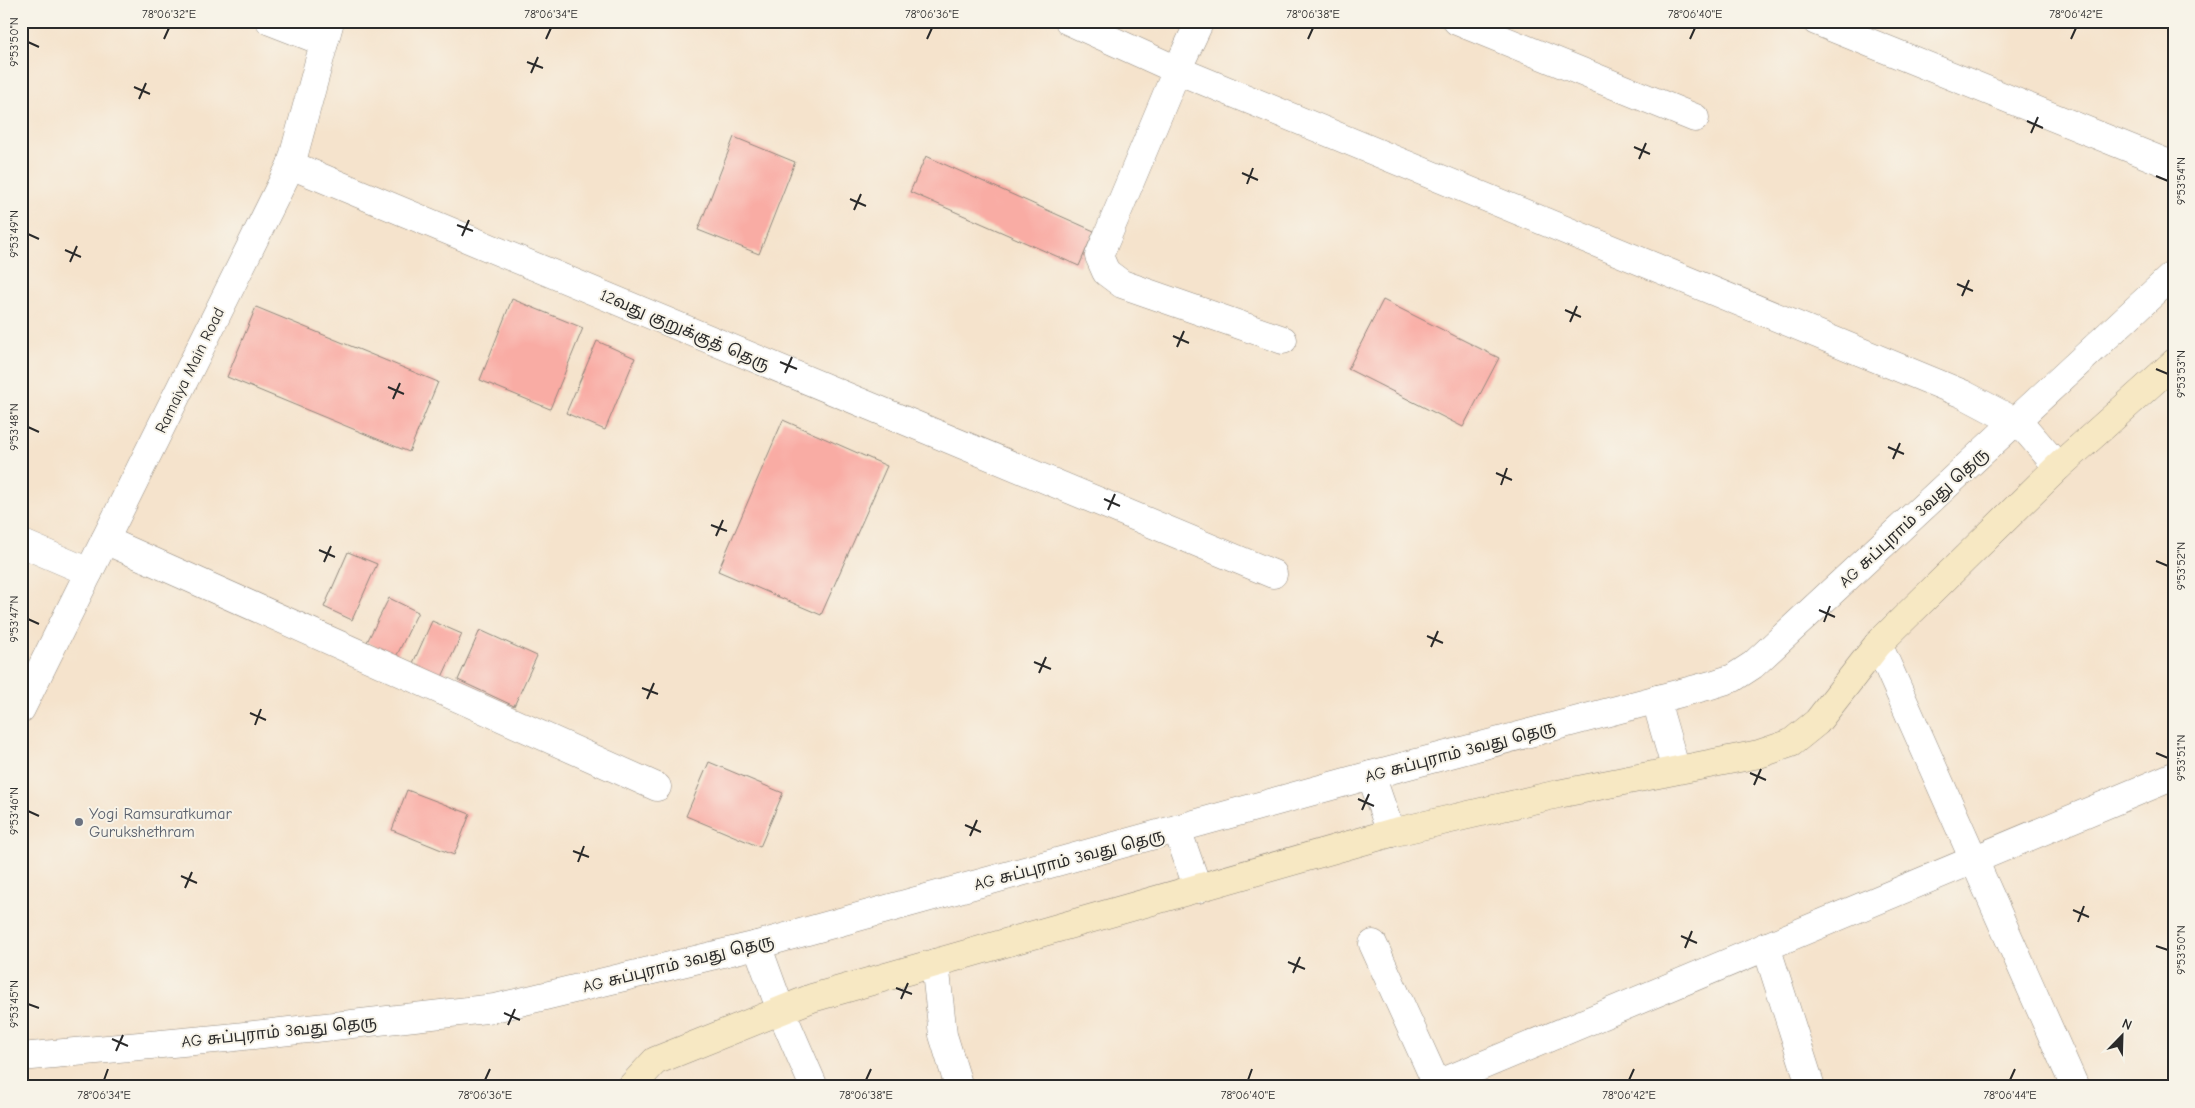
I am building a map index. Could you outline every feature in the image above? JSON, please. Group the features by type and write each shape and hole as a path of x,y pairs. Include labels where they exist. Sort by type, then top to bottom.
{"street":[{"path":"270,21 327,32"},
{"path":"1069,21 1177,70 1963,394 2021,426 2052,461"},
{"path":"1200,21 1177,70 1099,256 1106,272 1122,284 1283,340"},
{"path":"1457,21 1695,118"},
{"path":"1816,21 2174,166"},
{"name":"Ramaiya Main Road","path":"22,707 291,165 327,32"},
{"name":"12வது குறுக்குத் தெரு","path":"291,165 1273,574"},
{"name":"AG சுப்புராம் 3வது தெரு","path":"21,1057 226,1038 495,1008 759,953 1373,779 1659,707 1733,678 1753,665 2021,426 2174,274"},
{"path":"631,1087 655,1060 777,1000 812,998 935,963 1194,878 1387,822 1759,754 1791,743 1817,722 1878,644 2052,461 2174,363"},
{"path":"105,540 657,787"},
{"path":"21,543 89,572"},
{"path":"1878,644 2075,1087"},
{"path":"1659,707 1676,770"},
{"path":"1373,944 1435,1086 2174,776"},
{"path":"1373,779 1387,822"},
{"path":"1179,835 1194,878"},
{"path":"1766,946 1811,1087"},
{"path":"759,953 814,1087"},
{"path":"935,963 943,1035 958,1087"}],"building":[{"path":"734,137 795,162 759,254 698,230"},
{"path":"926,156 1094,231 1079,266 910,192"},
{"path":"512,299 583,328 550,409 480,380"},
{"path":"1383,300 1499,358 1463,427 1348,369"},
{"path":"256,307 438,382 409,452 227,377"},
{"path":"597,341 635,358 605,430 566,413"},
{"path":"783,420 887,466 821,615 718,571"},
{"path":"348,552 377,564 352,620 324,607"},
{"path":"389,598 418,612 396,657 367,642"},
{"path":"432,621 462,634 442,677 413,663"},
{"path":"480,630 537,656 514,706 458,680"},
{"path":"709,762 783,793 760,847 686,816"},
{"path":"407,790 470,814 454,855 392,830"}],"place":[{"name":"Yogi Ramsuratkumar Gurukshethram","path":"79,822"}]}
